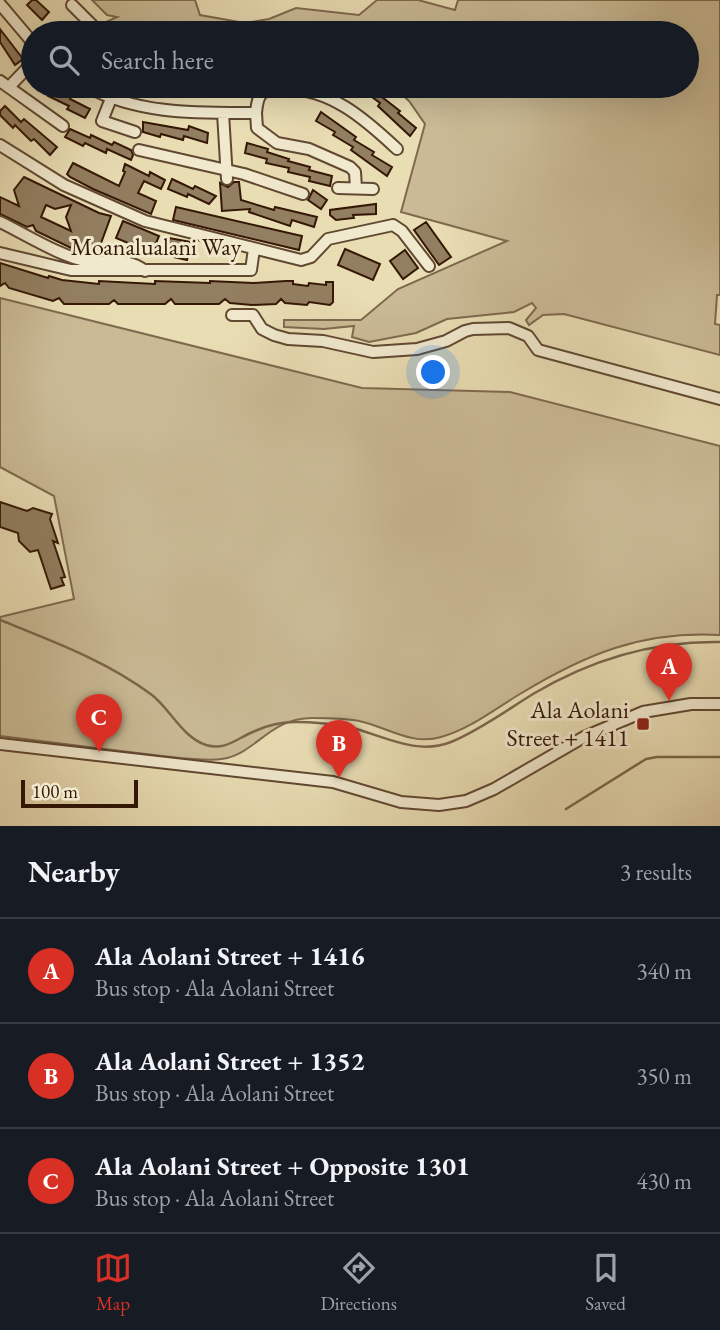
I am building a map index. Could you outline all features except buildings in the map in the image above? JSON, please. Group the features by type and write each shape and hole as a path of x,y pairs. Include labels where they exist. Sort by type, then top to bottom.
{"street":[{"path":"0,4 21,29"},
{"path":"72,5 88,21"},
{"path":"21,71 4,84 21,96"},
{"path":"24,98 63,126"},
{"path":"135,132 102,121 112,98 171,111 256,113"},
{"path":"258,98 257,128 277,144 309,149 350,167 355,172 356,188"},
{"path":"326,98 368,121 397,149"},
{"path":"223,113 227,175"},
{"path":"0,145 64,185 145,221 301,260 311,257 328,239 393,225 402,230 429,266"},
{"path":"139,150 227,175 244,174 303,194"},
{"path":"338,188 373,189"},
{"path":"0,222 75,258 134,262 145,271"},
{"name":"Moanalualani Way","path":"0,253 63,270 251,271 254,249"},
{"path":"232,315 253,315 262,329 288,339 323,341 373,352 417,349 446,341 473,329 509,328 528,336 538,351 720,399"},
{"path":"0,744 333,782 401,802 439,805 466,801 494,789 584,737 643,712 691,704 720,704"}],"shaded area":[{"path":"92,0 195,0 200,15 234,21 108,21 117,17 107,15"},
{"path":"377,0 418,0 455,10 458,0 720,0 720,295 717,295 715,324 720,325 720,355 564,314 543,315 529,325 526,320 536,308 532,303 514,312 447,319 416,333 369,342 352,337 354,326 324,329 284,327 284,320 361,320 398,289 507,241 401,212 425,124 406,98 699,98 699,21 257,21 296,8 359,15"},
{"path":"0,298 362,388 510,392 720,446 720,635 665,637 615,648 568,667 462,729 430,739 400,735 359,721 312,718 285,724 234,756 203,760 0,736 0,617 74,599 54,496 0,467"}],"waterway":[{"path":"0,620 117,672 159,701 190,736 213,746 226,745 280,723 296,722 349,727 412,746 438,746 472,732 533,694 600,662 647,649 720,642"},
{"path":"566,809 646,759 720,757"}],"place":[{"name":"Ala Aolani Street + 1416","path":"669,701"},
{"name":"Ala Aolani Street + 1411","path":"643,724"},
{"name":"Ala Aolani Street + Opposite 1301","path":"99,752"},
{"name":"Ala Aolani Street + 1352","path":"339,778"}]}
